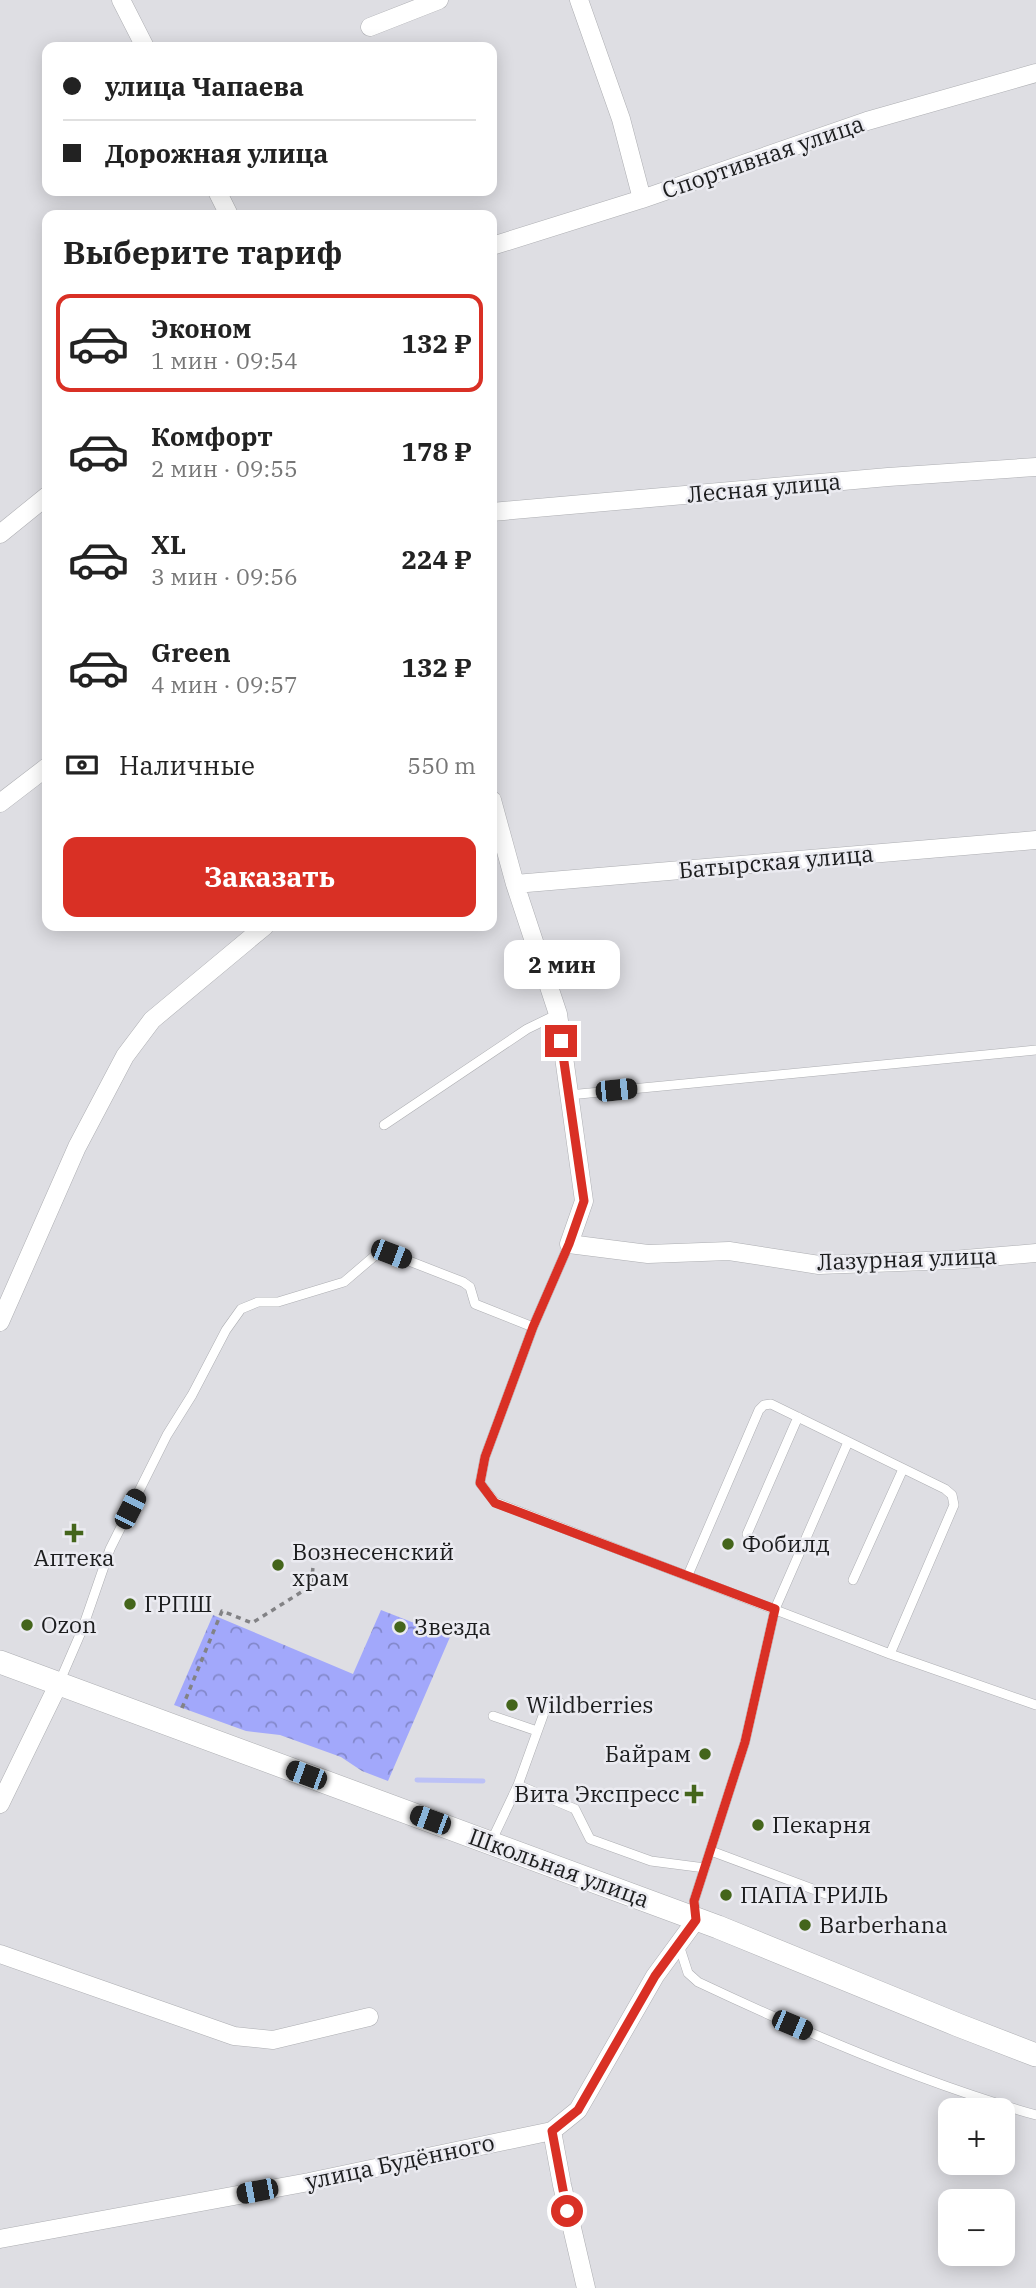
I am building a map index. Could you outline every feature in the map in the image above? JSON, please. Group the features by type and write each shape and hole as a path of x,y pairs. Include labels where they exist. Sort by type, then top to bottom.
{"street":[{"path":"121,0 142,42"},
{"path":"370,27 439,0"},
{"path":"579,0 621,119 642,199"},
{"name":"Спортивная улица","path":"497,244 642,199 867,121 1036,73"},
{"name":"Лесная улица","path":"497,512 888,477 1036,467"},
{"path":"0,534 42,500"},
{"path":"0,803 42,771"},
{"path":"497,818 515,884 558,1014 584,1201 569,1244"},
{"name":"Батырская улица","path":"515,884 1036,840"},
{"path":"0,1322 77,1147 125,1056 152,1020 259,931"},
{"name":"Лазурная улица","path":"569,1244 648,1254 729,1251 819,1265 953,1260 1036,1253"},
{"name":"Школьная улица","path":"0,1662 696,1920 1036,2054"},
{"path":"0,1804 58,1685"},
{"path":"586,2288 552,2131 578,2110 655,1976 696,1920"},
{"path":"0,1954 234,2036 273,2040 369,2017"},
{"name":"улица Будённого","path":"0,2239 295,2184 552,2131"}],"lane":[{"path":"384,1125 527,1029 558,1014"},
{"path":"569,1095 1036,1050"},
{"path":"569,1244 533,1327 485,1457 480,1483 495,1503 890,1654 1036,1704"},
{"path":"58,1685 82,1630 110,1549 167,1435 192,1395 226,1330 241,1309 258,1303 278,1302 344,1282 378,1253 391,1254 463,1282 470,1287 475,1304 533,1327"},
{"path":"688,1575 759,1410 764,1405 771,1404 952,1495 954,1505 890,1654"},
{"path":"747,1534 798,1417"},
{"path":"696,1920 694,1901 745,1742 775,1609 848,1442"},
{"path":"853,1580 903,1469"},
{"path":"490,1843 518,1786 550,1699 579,1710"},
{"path":"493,1716 537,1731"},
{"path":"518,1786 575,1809 590,1839 651,1861 705,1868"},
{"path":"711,1851 825,1894"},
{"path":"679,1945 688,1973 698,1982 840,2045 1036,2115"}],"path":[{"path":"180,1713 222,1611 251,1623 311,1586 313,1567"}],"green space":[{"path":"381,1610 450,1637 388,1781 362,1771 341,1757 280,1735 246,1731 174,1705 213,1615 353,1674"}],"waterway":[{"path":"417,1780 483,1781"}],"place":[{"name":"Аптека","path":"74,1533"},
{"name":"Фобилд","path":"728,1544"},
{"name":"Вознесенский храм","path":"278,1565"},
{"name":"ГРПШ","path":"130,1604"},
{"name":"Ozon","path":"27,1625"},
{"name":"Звезда","path":"400,1627"},
{"name":"Wildberries","path":"512,1705"},
{"name":"Байрам","path":"705,1754"},
{"name":"Вита Экспресс","path":"694,1794"},
{"name":"Пекарня","path":"758,1825"},
{"name":"ПАПА ГРИЛЬ","path":"726,1895"},
{"name":"Barberhana","path":"805,1925"}],"route":[{"path":"561,1041 584,1201 569,1244 533,1327 485,1457 480,1483 495,1503 775,1609 745,1742 694,1901 696,1920 655,1976 578,2110 552,2131 567,2211"}]}
